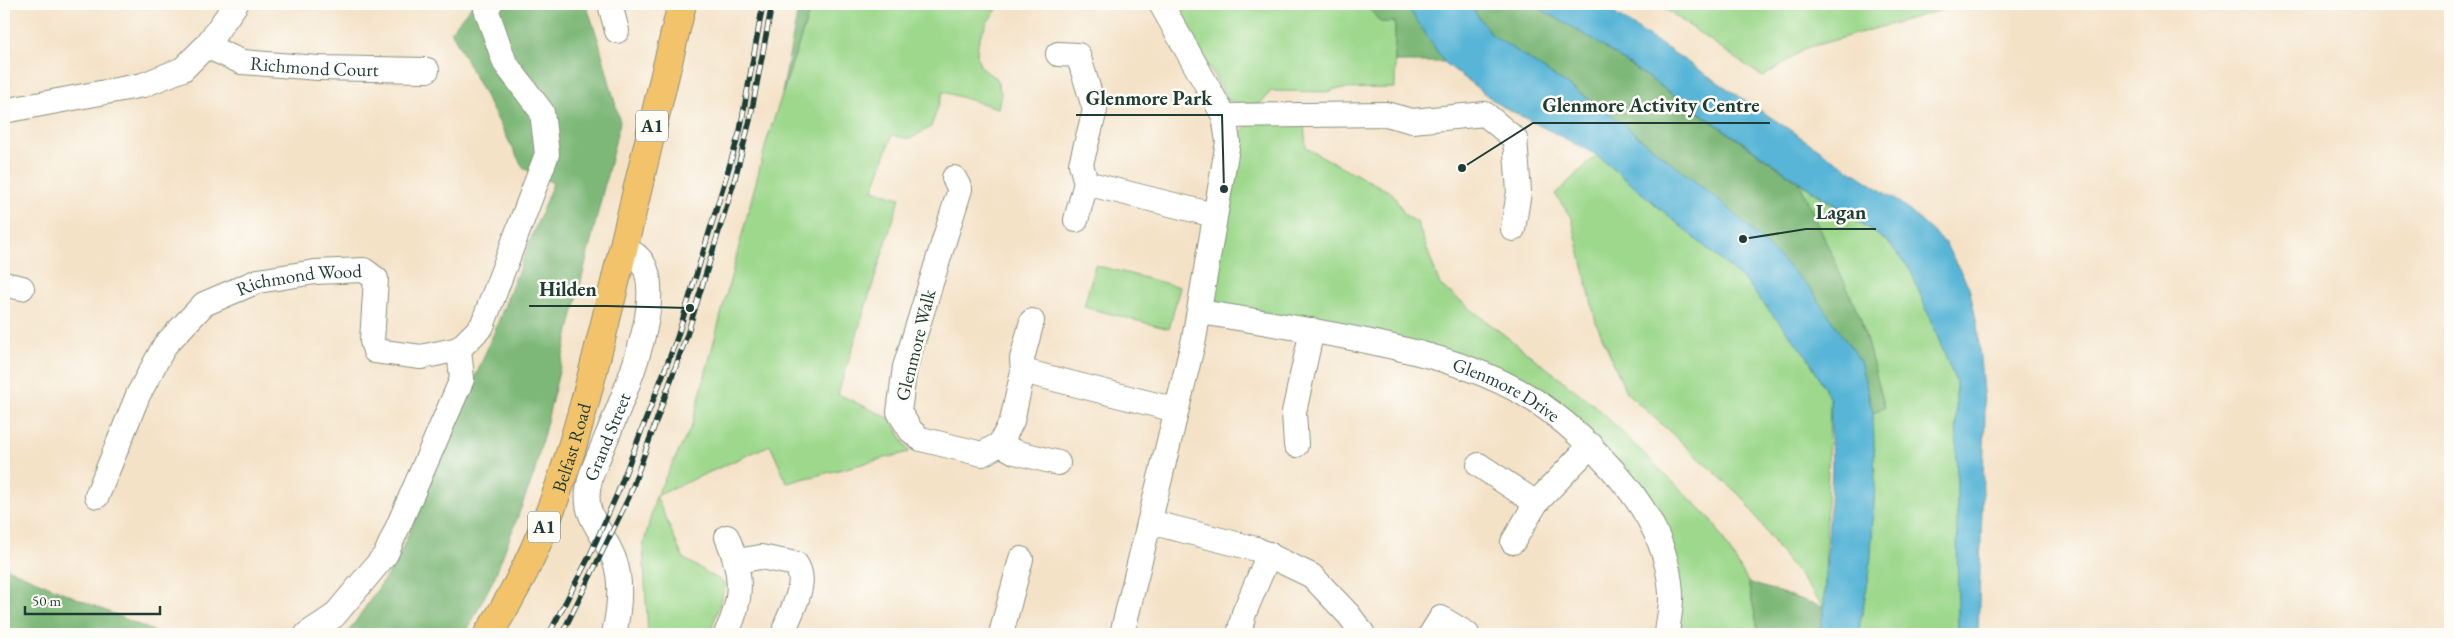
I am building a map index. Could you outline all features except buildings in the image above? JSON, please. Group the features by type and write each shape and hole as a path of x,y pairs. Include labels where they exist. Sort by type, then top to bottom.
{"highway":[{"name":"A1","path":"622,249 682,4"},
{"name":"Belfast Road","path":"488,634 530,561 547,520 583,411 622,249"}],"street":[{"path":"4,111 143,85 183,69 206,46 236,4"},
{"path":"307,634 334,616 386,554 462,378 459,349 482,326 547,154 542,112 505,63 486,9 490,4"},
{"path":"610,4 617,31"},
{"path":"1122,634 1200,312 1214,215 1228,142 1224,116 1161,4"},
{"name":"Richmond Court","path":"206,46 242,62 318,68 427,70"},
{"path":"1058,54 1078,55 1095,110 1081,164 1086,183 1076,220"},
{"path":"1224,116 1386,114 1412,121 1485,114 1515,139 1527,192 1513,229"},
{"name":"Glenmore Walk","path":"954,178 960,189 905,367 899,412 911,431 921,439 982,454 1000,444"},
{"path":"1086,183 1214,215"},
{"name":"Grand Street","path":"614,634 619,601 615,561 604,538 589,514 587,500 592,474 638,352 651,301 651,285 646,267 633,252 622,249"},
{"name":"Richmond Wood","path":"97,496 138,395 165,345 204,304 258,281 314,272 364,270 376,280 372,341 375,351 421,357 459,349"},
{"name":"Glenmore Drive","path":"1200,312 1312,330 1435,356 1464,366 1518,390 1591,445 1634,494 1653,524 1667,562 1671,594 1667,634"},
{"path":"1032,321 1022,359 1023,371 1012,421 1000,444 1014,452 1058,463"},
{"path":"1296,445 1294,412 1312,330"},
{"path":"1023,371 1176,410"},
{"path":"1513,542 1536,502 1591,445"},
{"path":"1480,465 1536,502"},
{"path":"1150,522 1269,554 1312,576 1363,634"},
{"path":"726,634 735,612 741,587 737,561 727,536"},
{"path":"1238,634 1244,613 1269,554"},
{"path":"737,561 760,557 796,564 802,573 802,583 785,628"},
{"path":"1001,634 1020,559"},
{"path":"1431,634 1441,618 1467,634"}],"green space":[{"path":"473,4 586,4 598,39 620,122 534,474 495,576 466,633 347,634 397,561 491,340 553,183 523,168 451,31"},
{"path":"799,4 812,4 782,93"},
{"path":"812,4 978,4 997,10 981,36 977,56 986,72 996,77 1001,94 998,108 943,92 931,127 910,139 892,135 873,190 900,198 838,394 891,419 909,452 787,483 770,445 656,496 692,425 767,140"},
{"path":"1171,4 1366,4 1380,22 1395,22 1395,88 1333,89 1332,92 1271,91 1260,104 1237,104 1228,100"},
{"path":"1366,4 1406,4 1444,62 1395,62 1395,22 1380,22"},
{"path":"1469,4 1532,4 1592,39 1799,182 1860,317 1885,408 1873,413 1860,361 1732,211 1605,110 1491,34"},
{"path":"1658,4 1963,4 1806,48 1763,77"},
{"path":"1267,121 1304,121 1306,148 1392,193 1405,215 1417,222 1440,285 1593,404 1712,520 1748,582 1759,634 1679,634 1674,572 1658,520 1507,376 1213,302 1212,288 1238,136 1250,125 1258,123"},
{"path":"1597,155 1744,280 1807,356 1830,398 1824,607 1778,549 1744,499 1626,392 1596,322 1572,219 1555,194"},
{"path":"1799,182 1888,242 1910,269 1956,382 1958,634 1858,634 1870,570 1875,483 1873,413 1885,408 1860,317"},
{"path":"1095,265 1180,287 1169,329 1084,307"},
{"path":"656,496 683,558 726,584 710,634 648,634 643,547"},
{"path":"4,567 160,634 4,634"},
{"path":"1748,582 1824,607 1820,634 1759,634"}],"water":[{"path":"1406,4 1469,4 1491,34 1605,110 1732,211 1810,288 1860,361 1873,413 1875,483 1870,570 1858,634 1820,634 1824,607 1832,470 1830,398 1807,356 1744,280 1597,155 1498,104 1444,62"},
{"path":"1532,4 1600,4 1903,205 1945,243 1969,287 1977,324 1985,415 1978,634 1958,634 1956,382 1910,269 1888,242 1592,39"}],"railway":[{"path":"549,634 589,557 618,492 677,338 740,131 763,4"},
{"path":"562,634 629,497 687,335 734,182 750,120 772,4"}],"place":[{"name":"Glenmore Activity Centre","path":"1462,168"},
{"name":"Glenmore Park","path":"1224,189"},
{"name":"Lagan","path":"1743,239"},
{"name":"Hilden","path":"690,308"}]}
